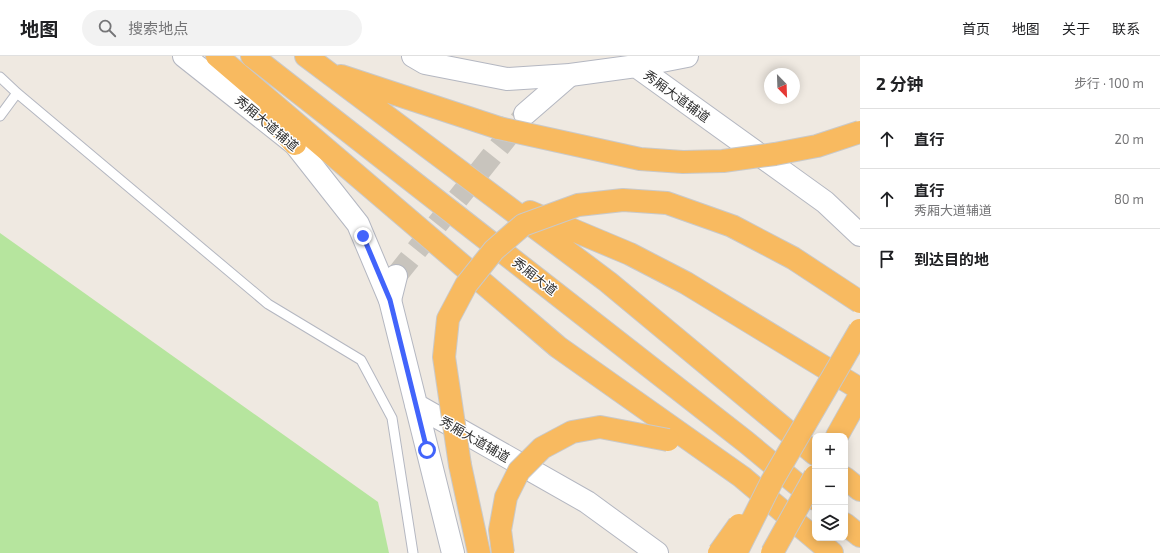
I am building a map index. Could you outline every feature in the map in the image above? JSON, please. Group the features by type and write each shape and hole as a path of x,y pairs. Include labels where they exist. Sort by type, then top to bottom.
{"highway":[{"path":"212,56 295,144"},
{"path":"217,56 558,347 742,477 832,553"},
{"name":"秀厢大道","path":"252,56 746,442 812,497"},
{"path":"306,56 320,63 499,128 640,159 683,162 723,161 775,154 817,146 860,132"},
{"path":"320,63 608,282 812,452"},
{"path":"492,195 630,254 686,283 860,389"},
{"path":"479,553 460,465 444,356 448,319 470,279 494,250 523,225 578,205 623,200 667,203 732,226 793,258 860,302"},
{"path":"736,553 772,481 860,330"},
{"path":"839,433 860,395"},
{"path":"503,553 500,530 506,497 519,471 542,448 572,432 600,427 668,440 742,477"},
{"path":"848,480 860,490"},
{"path":"719,553 772,481"},
{"path":"772,553 812,481"},
{"path":"848,526 860,536"}],"main road":[{"name":"秀厢大道辅道","path":"184,56 295,144 358,224 390,300 416,405 587,502 657,553"},
{"name":"秀厢大道辅道","path":"413,56 425,63 507,79 570,75 636,66 825,202 860,235"},
{"path":"636,66 688,56"},
{"path":"525,114 570,75"},
{"path":"390,300 396,276"},
{"path":"416,405 453,553"}],"lane":[{"path":"0,77 17,93 268,304 361,360 392,418 413,553"},
{"path":"0,116 17,93"}],"green space":[{"path":"0,233 378,502 389,553 0,553"}],"tunnel":[{"path":"396,276 523,117"}],"route":[{"path":"363,236 390,300 427,450"}]}
